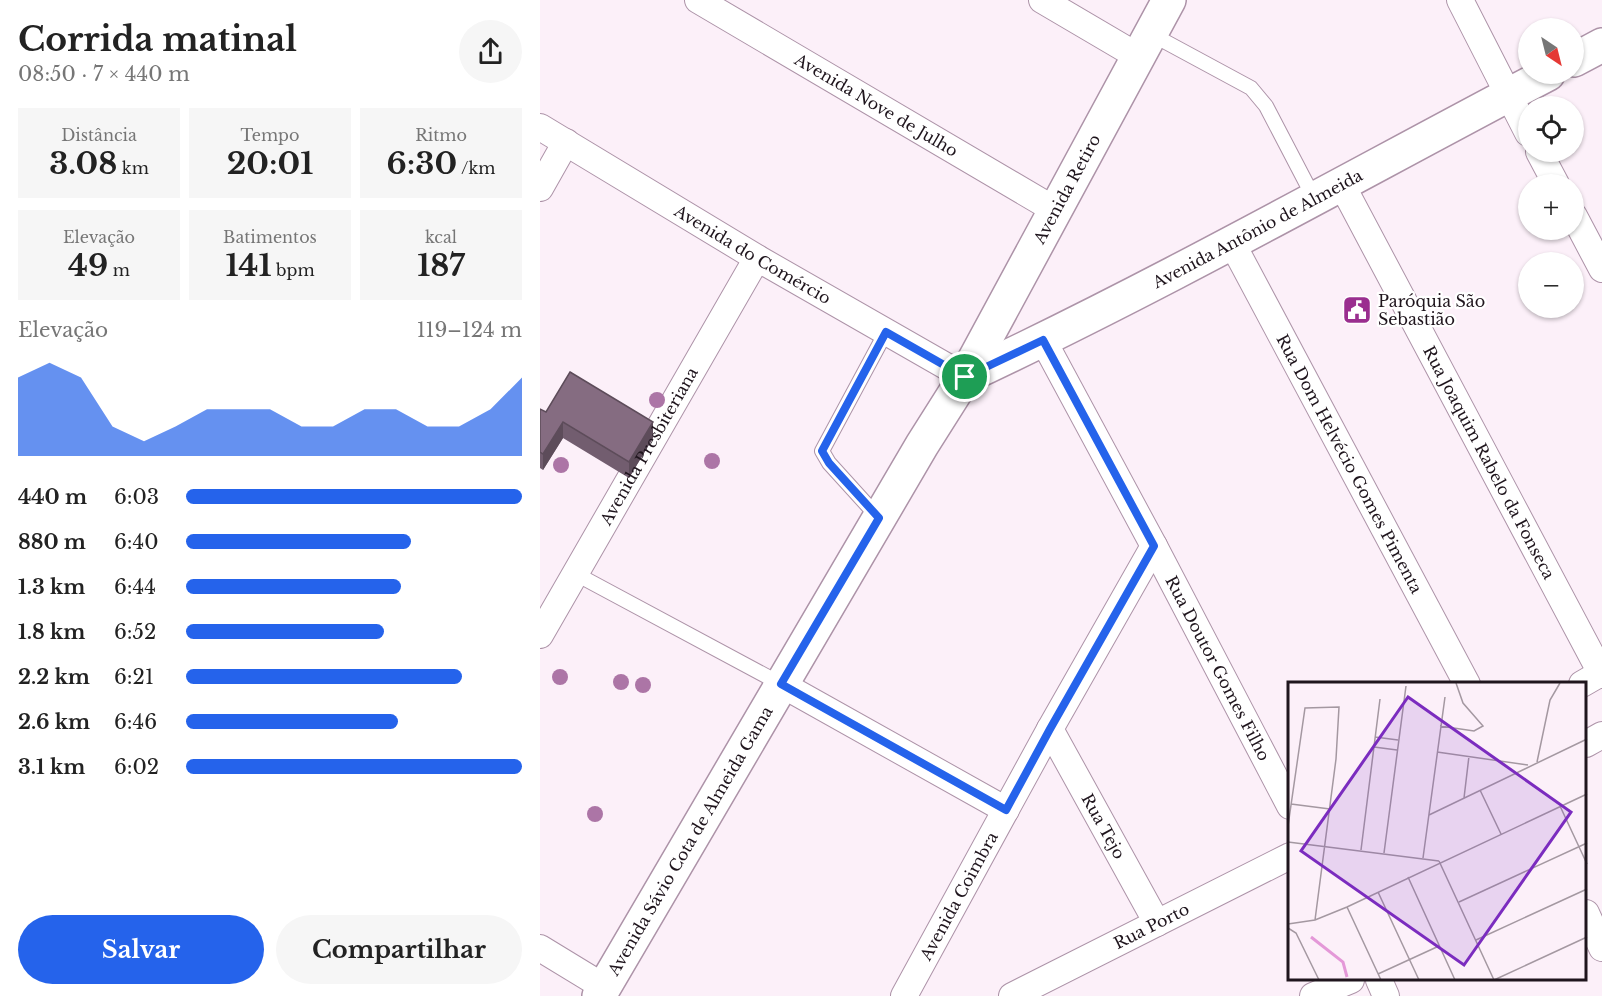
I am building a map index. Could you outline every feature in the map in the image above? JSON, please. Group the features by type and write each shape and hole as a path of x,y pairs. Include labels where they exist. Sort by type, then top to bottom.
{"street":[{"path":"1042,0 1145,46"},
{"name":"Avenida Retiro","path":"965,377 1170,0"},
{"path":"1460,0 1518,114"},
{"name":"Avenida Nove de Julho","path":"704,2 1055,210"},
{"path":"1584,55 1602,45"},
{"name":"Avenida Antônio de Almeida","path":"965,377 1043,340 1232,243 1529,84"},
{"name":"Avenida do Comércio","path":"540,127 757,258 965,377"},
{"path":"540,188 566,142"},
{"name":"Rua Joaquim Rabelo da Fonseca","path":"1328,192 1602,674"},
{"path":"1584,235 1602,268"},
{"name":"Rua Dom Helvécio Gomes Pimenta","path":"1232,243 1466,682"},
{"name":"Avenida Presbiteriana","path":"540,635 757,258"},
{"name":"Rua Doutor Gomes Filho","path":"1043,340 1288,802"},
{"name":"Avenida Sávio Cota de Almeida Gama","path":"602,991 922,445 965,377"},
{"name":"Avenida Coimbra","path":"904,996 1050,729 1154,546"},
{"path":"1586,682 1602,674"},
{"path":"781,684 1006,810"},
{"name":"Rua Tejo","path":"1050,729 1157,923"},
{"path":"1587,743 1602,735"},
{"name":"Rua Porto","path":"1012,996 1288,857"},
{"path":"1587,915 1602,948"},
{"path":"540,948 602,991"},
{"path":"1313,996 1349,981"},
{"path":"1378,981 1386,996"}],"lane":[{"path":"1145,46 1251,88 1328,192"},
{"path":"879,518 829,463 822,451 886,332"},
{"path":"576,574 781,684"}],"building":[{"path":"570,372 653,422 629,462 563,422 543,454 540,452 540,409 546,412"}],"place":[{"name":"Paróquia São Sebastião","path":"1357,310"}],"route":[{"path":"886,332 965,377 1043,340 1154,546 1006,810 781,684 879,518 829,463 822,451 886,332"}]}
